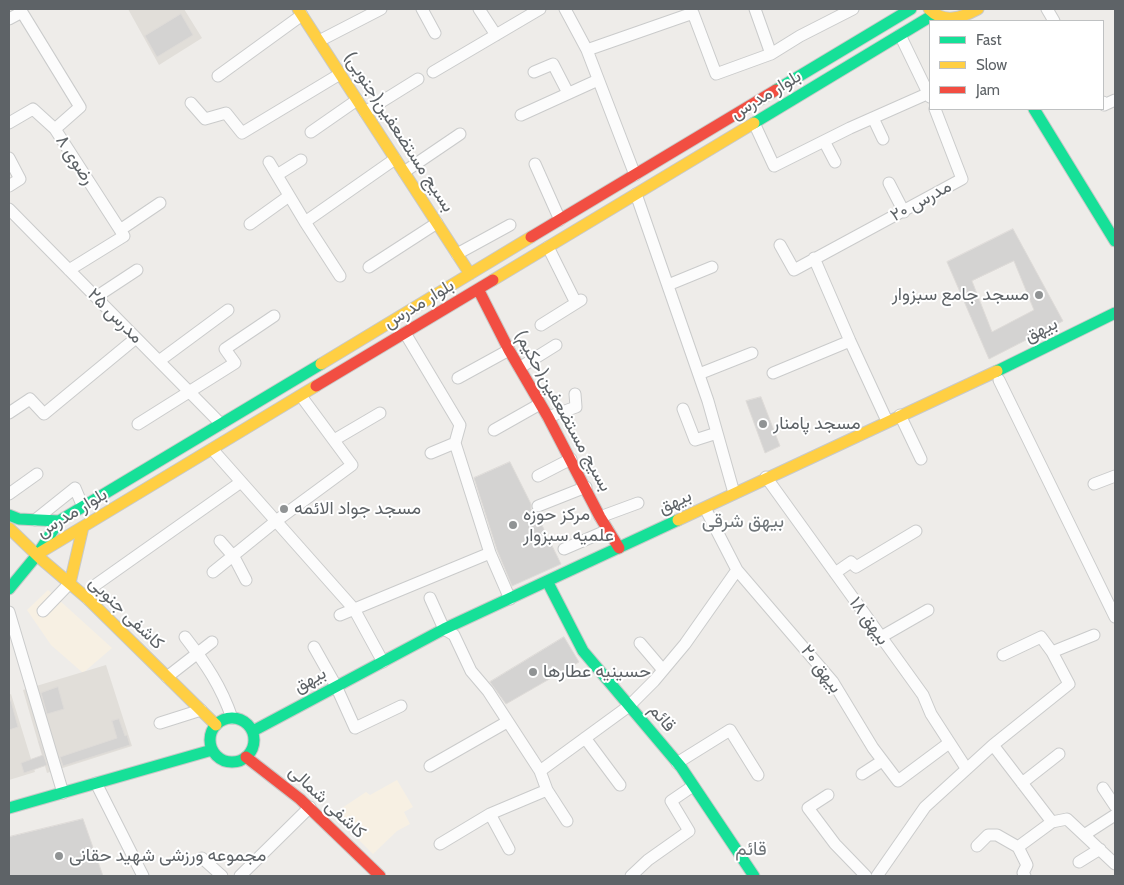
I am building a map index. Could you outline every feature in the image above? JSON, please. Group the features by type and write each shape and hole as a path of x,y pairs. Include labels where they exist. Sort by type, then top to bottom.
{"main road":[{"name":"بلوار مدرس","path":"37,555 59,522 910,9"},
{"path":"931,12 942,18 955,18 978,9"},
{"name":"بسیج مستضعفین(جنوبی)","path":"300,12 470,274"},
{"name":"بلوار مدرس","path":"37,555 900,35 931,12"},
{"path":"1035,110 1115,241"},
{"path":"571,213 580,228"},
{"name":"بسیج مستضعفین(حکیم)","path":"478,289 509,350 548,417 618,548"},
{"name":"بیهق","path":"253,731 444,629 704,508 887,420 902,419 1115,313"},
{"path":"361,340 370,354"},
{"path":"9,515 19,518 59,522"},
{"path":"70,583 83,527"},
{"name":"کاشفی جنوبی","path":"9,528 88,599 216,725"},
{"path":"11,586 37,555"},
{"path":"11,586 37,574 57,573"},
{"name":"قائم","path":"547,581 583,651 677,763 754,876"},
{"path":"232,718 244,722 253,731 254,744 246,757 237,762 229,763 216,756 212,750 210,737 216,725 232,718"},
{"path":"9,808 212,750"},
{"name":"کاشفی شمالی","path":"246,757 273,775 310,806 380,876"}],"street":[{"path":"319,41 381,9"},
{"path":"422,9 435,33"},
{"path":"479,9 496,35"},
{"path":"433,72 540,9"},
{"path":"565,9 587,50 635,175"},
{"path":"755,9 771,54"},
{"path":"587,50 692,11 716,74 771,54 800,36 853,9"},
{"path":"1047,9 1053,20"},
{"path":"9,20 21,10"},
{"name":"رضوی ۸","path":"21,10 80,107 55,129 120,230"},
{"path":"218,76 300,12"},
{"path":"900,35 929,93"},
{"path":"534,72 553,64 568,94"},
{"path":"191,103 206,119 226,113 242,133 340,74"},
{"path":"365,112 418,79"},
{"path":"521,115 598,80"},
{"path":"754,123 774,166 873,118 929,95"},
{"path":"311,132 357,100"},
{"path":"9,124 33,109 55,129"},
{"name":"مدرس ۲۰","path":"780,245 794,270 962,179 935,110"},
{"path":"873,118 883,139"},
{"path":"404,172 460,134"},
{"path":"824,142 835,162"},
{"path":"9,158 20,179 9,186"},
{"path":"305,222 396,159"},
{"path":"277,175 301,160"},
{"path":"270,162 289,196 340,276"},
{"path":"535,164 560,220"},
{"path":"889,183 904,212"},
{"path":"636,194 699,374 734,493"},
{"path":"250,224 289,196"},
{"path":"69,270 124,236 120,230 160,203"},
{"name":"مدرس ۲۵","path":"9,209 221,424"},
{"path":"369,267 437,224"},
{"path":"457,254 510,225"},
{"path":"541,325 579,301 548,247"},
{"path":"814,258 887,420"},
{"path":"668,285 712,267"},
{"path":"96,297 137,270"},
{"path":"159,361 228,310"},
{"path":"138,424 235,363 225,349 274,316"},
{"path":"405,333 460,425 456,443 490,553 510,599"},
{"path":"9,413 30,399 44,414 136,338"},
{"path":"773,373 850,341"},
{"path":"519,367 556,345"},
{"path":"458,378 509,350"},
{"path":"699,374 752,353"},
{"path":"999,380 1115,617"},
{"path":"548,417 576,407 575,394"},
{"path":"213,572 234,557 276,521 352,465 301,396"},
{"path":"494,430 540,404"},
{"path":"683,409 695,440 717,433"},
{"path":"334,440 380,413"},
{"path":"902,419 921,459"},
{"path":"431,453 456,443"},
{"path":"212,449 354,609 383,662"},
{"path":"538,476 571,459"},
{"path":"9,494 37,474"},
{"path":"1094,484 1115,476"},
{"name":"بیهق ۱۸","path":"766,478 923,695 931,714 966,768"},
{"path":"88,599 94,586 241,482"},
{"path":"538,506 586,487"},
{"path":"34,520 75,488 84,507"},
{"path":"600,517 638,503"},
{"name":"بیهق ۲۰","path":"704,508 737,570 833,682 873,748 898,781 949,743"},
{"path":"564,549 608,530"},
{"path":"835,573 851,562 856,567 916,531"},
{"path":"220,541 234,557 246,580"},
{"path":"340,615 490,553"},
{"path":"540,771 629,706 685,644 737,570"},
{"path":"44,611 70,583"},
{"path":"430,598 444,629 454,635 471,671 488,691 540,771 547,790 567,822"},
{"path":"881,637 928,610"},
{"path":"9,612 63,793"},
{"path":"1052,652 1094,635"},
{"path":"185,637 224,694 232,718"},
{"path":"877,876 925,807 966,768 1069,684 1052,652 1041,637 1003,655"},
{"path":"167,677 212,642"},
{"path":"640,643 663,670"},
{"path":"314,647 336,686 355,728 401,706"},
{"path":"160,723 201,710"},
{"path":"430,766 507,722"},
{"path":"677,763 730,730 758,775"},
{"path":"585,738 620,784"},
{"path":"993,745 1052,822"},
{"path":"1022,783 1059,754"},
{"path":"862,774 882,761"},
{"path":"96,783 143,876"},
{"path":"631,876 648,860 689,832 671,801 693,786"},
{"path":"1103,788 1115,806"},
{"path":"440,844 490,814 547,790"},
{"path":"828,795 808,808 835,844 866,876"},
{"path":"240,876 310,806"},
{"path":"490,814 510,849"},
{"path":"1084,835 1115,815"},
{"path":"1018,847 1052,822 1067,819 1115,864"},
{"path":"977,846 988,835 997,836 1018,847 1027,865 1023,873 1025,876"},
{"path":"1079,862 1100,850"},
{"path":"202,858 222,876"}],"shaded area":[{"path":"128,9 184,9 202,38 159,65"},
{"path":"48,590 112,648 83,673 51,645 27,610"},
{"path":"106,665 132,746 47,773 23,690"},
{"path":"11,694 35,772 9,780 9,695"},
{"path":"397,780 413,807 404,812 410,824 397,831 373,854 333,814 366,792 370,795"}],"building":[{"path":"181,14 193,35 157,57 145,36"},
{"name":"مسجد جامع سبزوار","path":"1013,229 1063,321 989,359 947,262","holes":["1014,261 1034,310 992,332 972,281"]},
{"name":"مسجد پامنار","path":"761,397 780,446 765,453 746,401"},
{"name":"مرکز حوزه علمیه سبزوار","path":"510,462 531,504 531,509 536,513 561,564 512,586 497,550 474,478"},
{"name":"حسینیه عطارها","path":"564,637 579,662 506,704 490,682"},
{"path":"58,687 64,709 47,714 41,693"},
{"path":"11,701 18,727 9,730 9,702"},
{"path":"119,719 130,745 63,766 60,757 117,738 112,721"},
{"path":"39,742 47,765 24,773 21,763 43,755"},
{"name":"مجموعه ورزشی شهید حقانی","path":"83,819 103,876 9,876 9,837"}],"traffic: fast":[{"path":"776,90 911,9"},
{"path":"754,123 933,15"},
{"path":"1035,110 1115,241"},
{"path":"997,371 1115,313"},
{"path":"9,589 37,555 59,521 321,364"},
{"path":"9,515 19,519 59,521"},
{"path":"253,731 444,629 678,520"},
{"path":"547,581 583,651 681,767 754,876"},
{"path":"236,718 248,724 253,731 254,740 253,749 248,756 241,761 228,762 220,759 213,752 210,736 213,728 220,721 236,718"},
{"path":"9,808 212,750"}],"traffic: slow":[{"path":"298,9 470,274"},
{"path":"929,9 935,14 947,18 959,17 978,9"},
{"path":"493,280 754,123"},
{"path":"321,364 531,237"},
{"path":"678,520 997,371"},
{"path":"41,552 316,386"},
{"path":"70,583 83,527"},
{"path":"9,528 41,559 88,599 216,725"}],"traffic: jam":[{"path":"531,237 776,90"},
{"path":"316,386 493,280"},
{"path":"478,289 509,350 548,417 600,517 619,548"},
{"path":"246,757 300,799 380,876"}],"place":[{"name":"مسجد جامع سبزوار","path":"1039,295"},
{"name":"مسجد پامنار","path":"763,424"},
{"name":"مسجد جواد الائمه","path":"284,509"},
{"name":"مرکز حوزه علمیه سبزوار","path":"513,525"},
{"name":"حسینیه عطارها","path":"533,672"},
{"name":"مجموعه ورزشی شهید حقانی","path":"59,856"}],"district":[{"name":"بیهق شرقی","path":"743,521"},
{"name":"قائم","path":"751,849"}]}
